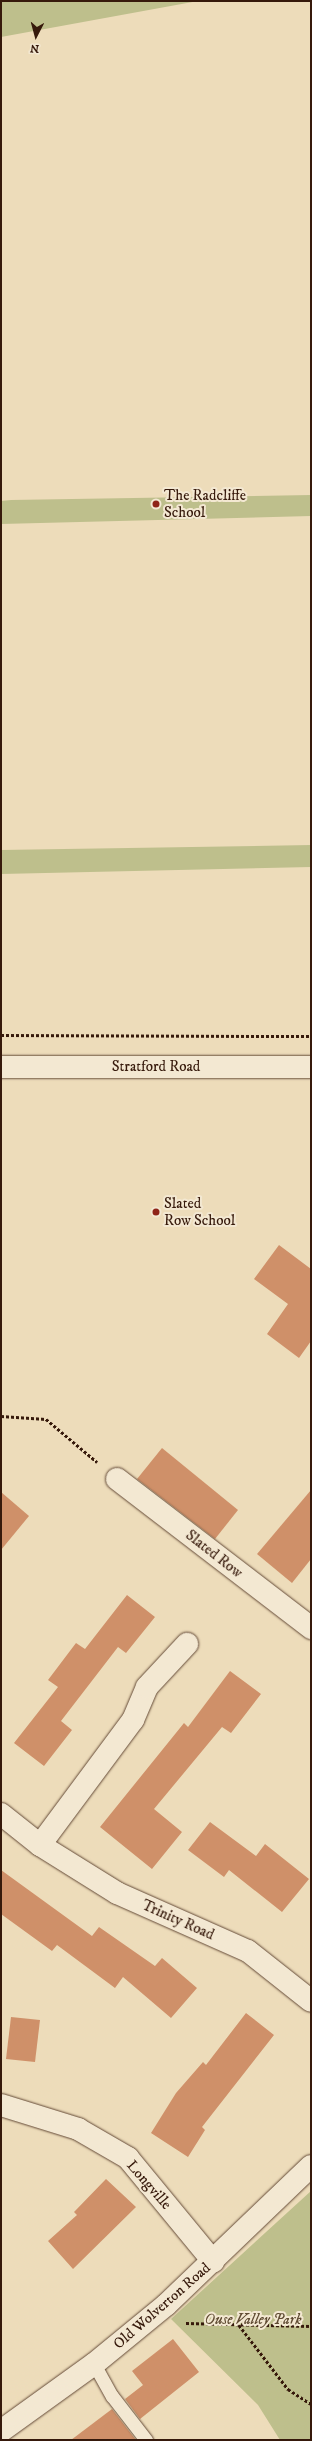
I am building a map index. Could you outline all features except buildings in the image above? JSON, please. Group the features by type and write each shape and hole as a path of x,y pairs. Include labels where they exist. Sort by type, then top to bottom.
{"street":[{"name":"Stratford Road","path":"1,1067 311,1067"},
{"name":"Slated Row","path":"117,1479 311,1628"},
{"path":"40,1845 133,1720 147,1687 187,1644"},
{"name":"Trinity Road","path":"1,1814 40,1845 117,1893 248,1951 311,2001"},
{"name":"Longville","path":"1,2105 78,2129 128,2158 213,2261"},
{"name":"Old Wolverton Road","path":"8,2427 94,2364 166,2305 311,2166"}],"lane":[{"path":"94,2364 112,2396 146,2440"}],"path":[{"path":"1,1035 311,1036"},
{"path":"1,1416 46,1419 117,1479"},
{"path":"166,2305 184,2323 311,2326"},
{"path":"239,2325 288,2390 311,2404"}],"green space":[{"path":"1,1 198,1 1,37"},
{"path":"311,495 311,516 1,524 1,501 11,500"},
{"path":"311,845 311,867 1,874 1,850"},
{"name":"Ouse Valley Park","path":"311,2191 311,2440 280,2440 258,2405 171,2319"}],"place":[{"name":"The Radcliffe School","path":"156,504"},
{"name":"Slated Row School","path":"156,1212"}]}
